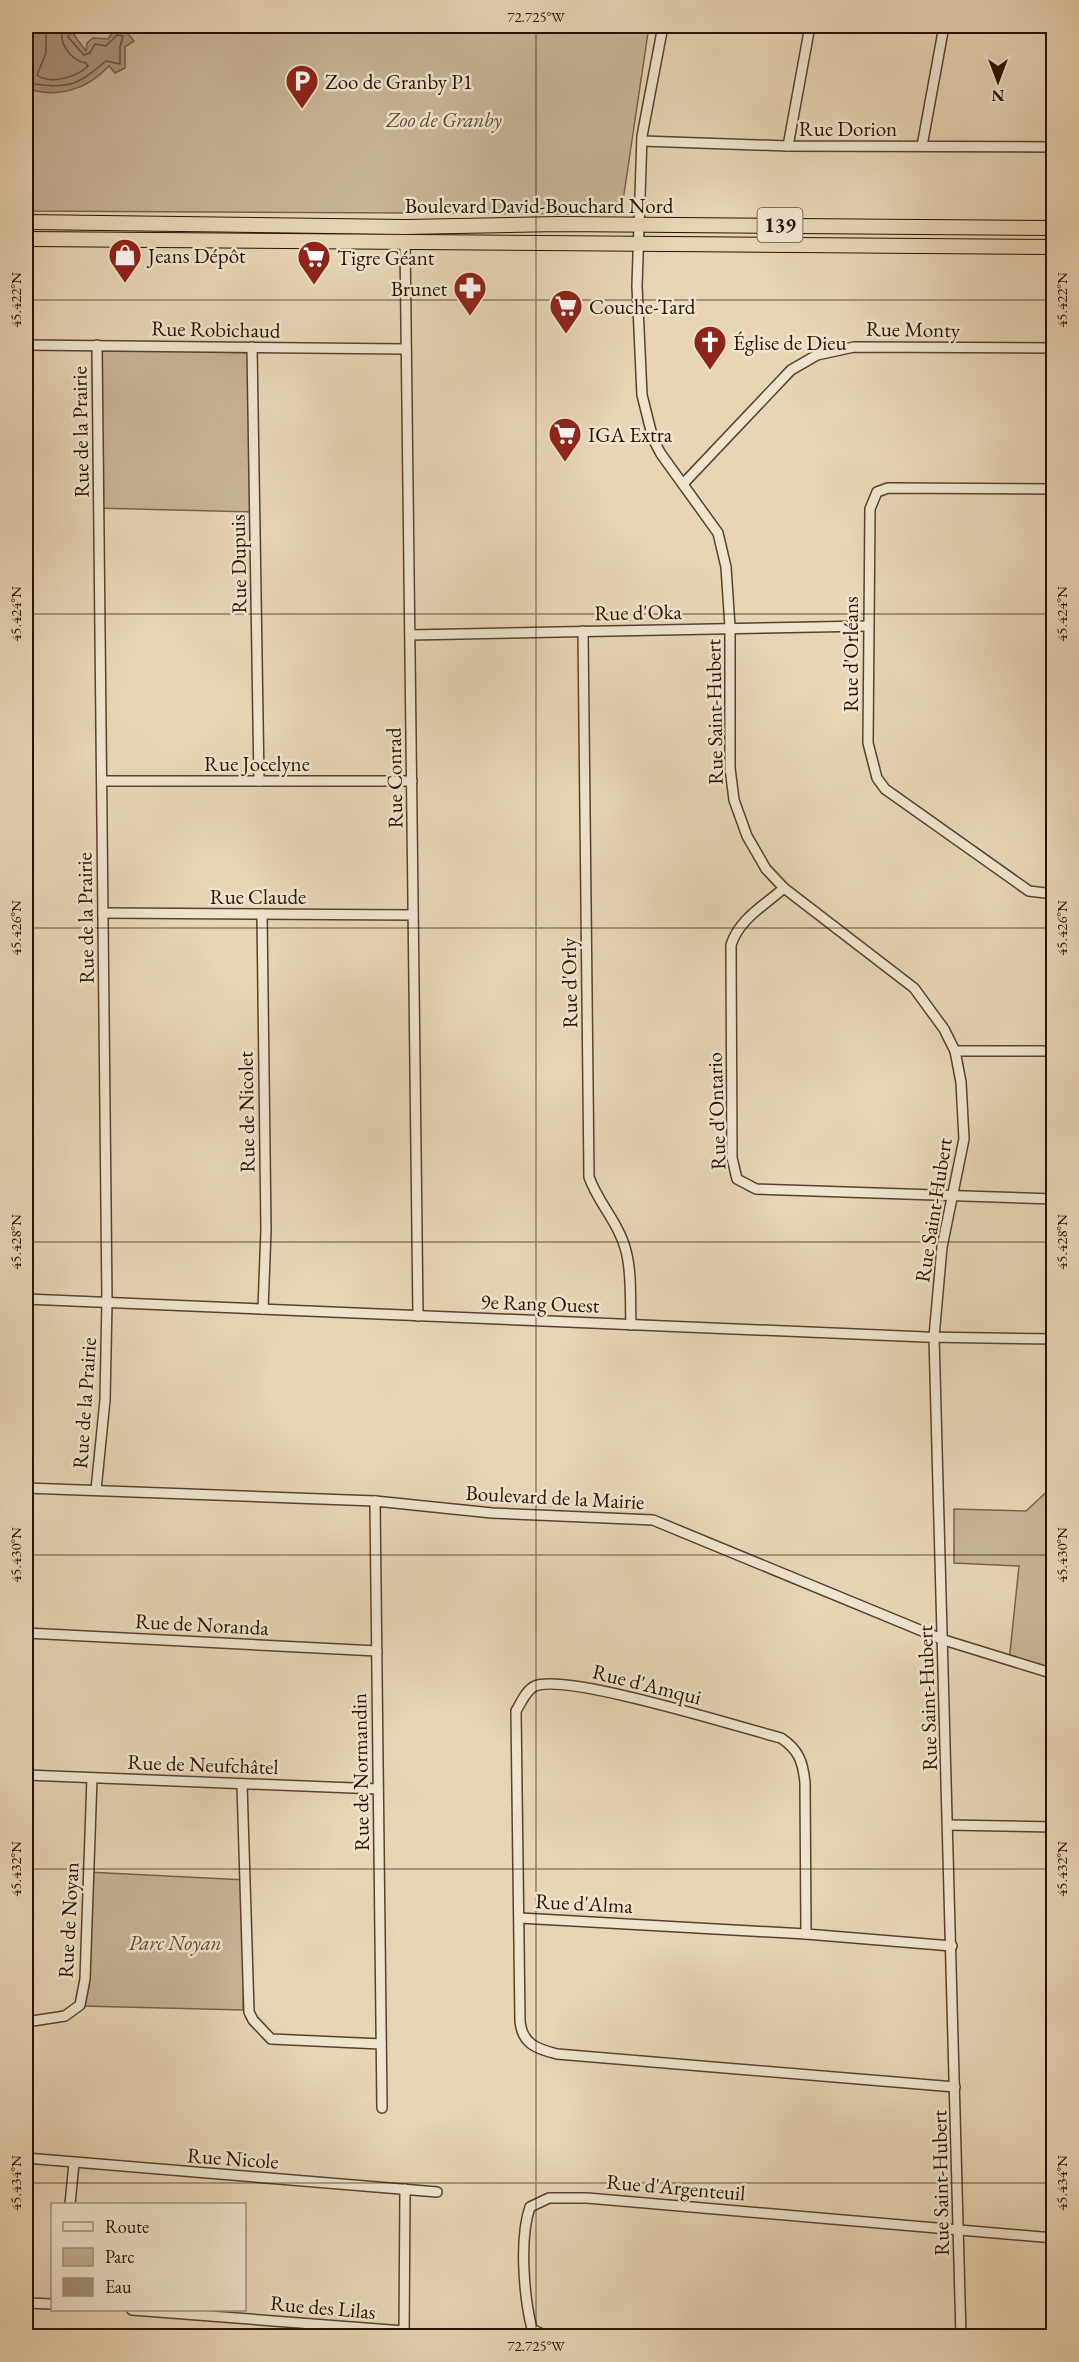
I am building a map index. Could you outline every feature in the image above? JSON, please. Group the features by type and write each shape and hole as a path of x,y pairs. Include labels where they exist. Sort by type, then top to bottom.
{"highway":[{"name":"Boulevard David-Bouchard Nord","path":"26,222 405,227 638,224 1053,228"},
{"name":"Boulevard David-Bouchard Nord","path":"26,239 1053,248"}],"street":[{"name":"Rue Saint-Hubert","path":"663,26 642,141 638,224 639,354 646,419 661,454 718,533 726,567 730,627 730,768 734,800 747,836 766,869 784,888 914,988 944,1029 954,1051 961,1082 964,1139 942,1247 934,1338 938,1538 944,1640 961,2337"},
{"path":"788,146 810,26"},
{"path":"922,146 944,26"},
{"name":"Rue Dorion","path":"642,141 788,146 1053,147"},
{"name":"Rue Conrad","path":"405,241 418,1316"},
{"name":"Rue Robichaud","path":"26,345 406,349"},
{"name":"Rue de la Prairie","path":"96,1490 105,1400 107,1302 97,345"},
{"name":"Rue Monty","path":"683,484 791,370 817,354 854,346 1053,348"},
{"name":"Rue Dupuis","path":"252,347 259,781"},
{"name":"Rue d'Orléans","path":"1053,489 888,488 877,492 870,509 867,626 868,743 877,778 885,789 1029,891 1053,894"},
{"name":"Rue d'Oka","path":"410,635 867,626"},
{"name":"Rue d'Orly","path":"584,632 589,1176 596,1195 613,1220 627,1251 631,1325"},
{"name":"Rue Jocelyne","path":"102,781 412,780"},
{"name":"Rue d'Ontario","path":"784,888 745,921 734,935 731,945 732,1158 737,1179 744,1185 756,1189 1053,1199"},
{"name":"Rue Claude","path":"103,913 413,915"},
{"name":"Rue de Nicolet","path":"262,914 266,1230 263,1309"},
{"path":"954,1051 1053,1051"},
{"name":"9e Rang Ouest","path":"26,1299 934,1338 1053,1339"},
{"name":"Boulevard de la Mairie","path":"26,1488 375,1501 492,1513 653,1520 944,1640 1053,1674"},
{"name":"Rue de Normandin","path":"375,1501 382,2108"},
{"name":"Rue de Noranda","path":"26,1632 377,1651"},
{"name":"Rue d'Amqui","path":"520,1918 516,1711 528,1692 535,1686 554,1683 575,1684 781,1738 790,1744 803,1760 805,1783 806,1934"},
{"name":"Rue de Neufchâtel","path":"26,1775 378,1789"},
{"name":"Rue de Noyan","path":"26,2022 65,2016 80,2005 85,1979 92,1778"},
{"path":"242,1784 246,1973 249,2012 253,2020 271,2039 381,2044"},
{"path":"948,1825 1053,1827"},
{"name":"Rue d'Alma","path":"952,1946 806,1934 520,1918 521,2032 533,2048 557,2054 663,2064 955,2087"},
{"name":"Rue Nicole","path":"26,2158 437,2192"},
{"path":"70,2203 74,2163"},
{"path":"404,2334 405,2189"},
{"name":"Rue d'Argenteuil","path":"546,2337 532,2329 527,2310 525,2254 526,2220 530,2207 549,2198 587,2198 959,2228"},
{"path":"959,2228 1053,2238"},
{"path":"26,2303 51,2304"},
{"name":"Rue des Lilas","path":"143,2311 404,2334"}],"green space":[{"name":"Zoo de Granby","path":"26,26 649,26 621,214 26,211"},
{"path":"92,349 253,353 254,512 94,508"},
{"path":"1053,1486 1053,1673 1009,1662 1019,1566 954,1563 954,1509 1026,1511"},
{"name":"Parc Noyan","path":"87,1872 246,1880 243,2010 81,2006"}],"water":[{"path":"33,26 81,26 74,35 86,51 87,43 93,38 108,39 116,28 125,30 134,41 125,47 125,68 115,73 109,66 81,86 49,93 26,88"}],"place":[{"name":"Zoo de Granby P1","path":"302,110"},
{"name":"Jeans Dépôt","path":"125,284"},
{"name":"Tigre Géant","path":"314,286"},
{"name":"Brunet","path":"470,317"},
{"name":"Couche-Tard","path":"566,335"},
{"name":"Église de Dieu","path":"710,371"},
{"name":"IGA Extra","path":"565,463"}]}
